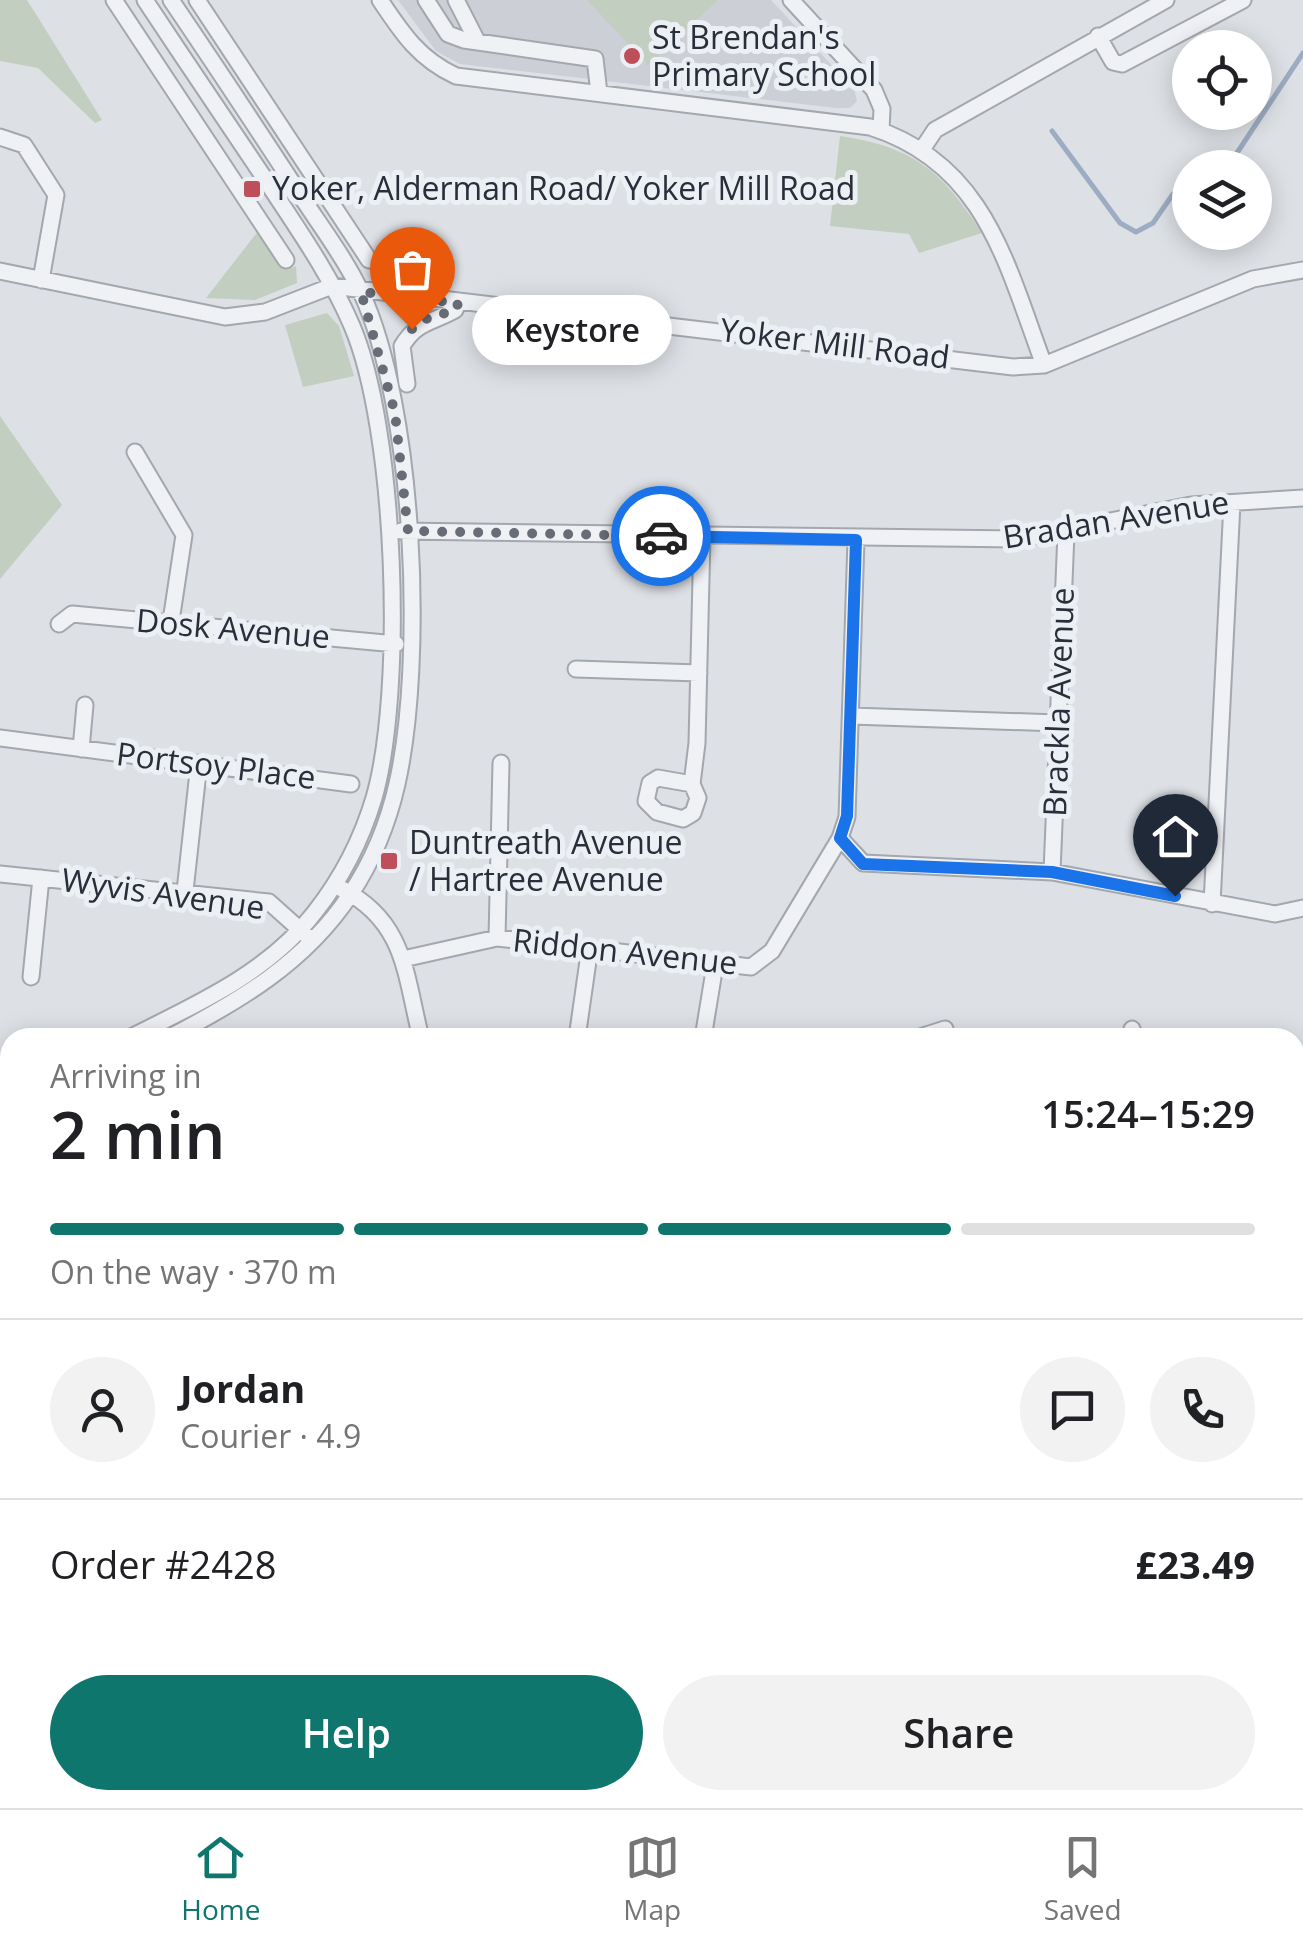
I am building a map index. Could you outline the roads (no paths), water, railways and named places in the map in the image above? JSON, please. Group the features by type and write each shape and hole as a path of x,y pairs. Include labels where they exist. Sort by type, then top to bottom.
{"street":[{"path":"114,0 286,260"},
{"path":"145,0 332,286 353,328 376,411 389,531 390,644 378,780 366,820 334,885 300,930 244,976 148,1028"},
{"path":"172,0 361,292 395,413 408,531 410,645 405,739 396,787 378,844 351,894 313,942 267,982 186,1028"},
{"path":"197,0 369,260"},
{"path":"380,0 407,40 430,64 456,76 875,128 922,148 948,168 986,221 1044,365"},
{"path":"426,0 448,34 585,54 600,68 600,94"},
{"path":"456,0 477,40"},
{"path":"790,0 880,101 875,128"},
{"path":"922,148 935,130 1166,0"},
{"path":"1098,36 1113,62 1122,64 1243,0"},
{"path":"0,137 24,145 56,195 41,280"},
{"path":"304,200 321,190"},
{"name":"Yoker Mill Road","path":"332,286 1013,366 1044,365 1254,279 1302,267"},
{"path":"0,271 226,317 265,312 332,286"},
{"path":"408,384 402,346 412,329 428,318 456,310 458,303"},
{"path":"135,452 184,535 171,622"},
{"name":"Bradan Avenue","path":"389,531 983,540 1066,533 1148,512 1303,498"},
{"path":"1212,904 1232,503"},
{"name":"Brackla Avenue","path":"1052,872 1066,533"},
{"path":"692,784 702,537"},
{"path":"856,540 847,816 840,838 863,864 1052,872 1275,914 1303,908"},
{"name":"Dosk Avenue","path":"60,624 72,614 410,645"},
{"path":"576,669 699,672"},
{"name":"Portsoy Place","path":"81,749 84,705"},
{"path":"852,716 1058,723"},
{"name":"Portsoy Place","path":"0,738 352,784"},
{"path":"185,891 199,763"},
{"path":"497,938 501,764"},
{"name":"Riddon Avenue","path":"403,959 497,938 751,967 772,951 840,838"},
{"name":"Wyvis Avenue","path":"0,874 269,902 313,942"},
{"path":"31,977 41,878"},
{"path":"334,885 351,894 393,932 419,1028"},
{"path":"579,1028 590,947"},
{"path":"705,1028 715,964"}],"waterway":[{"path":"1239,150 1303,53"},
{"path":"1052,131 1120,223 1136,232 1153,223 1172,195"}],"place":[{"name":"St Brendan's Primary School","path":"632,56"},
{"name":"Yoker, Alderman Road/ Yoker Mill Road","path":"252,189"},
{"name":"Keystore","path":"412,329"},
{"name":"Duntreath Avenue / Hartree Avenue","path":"389,861"}]}
